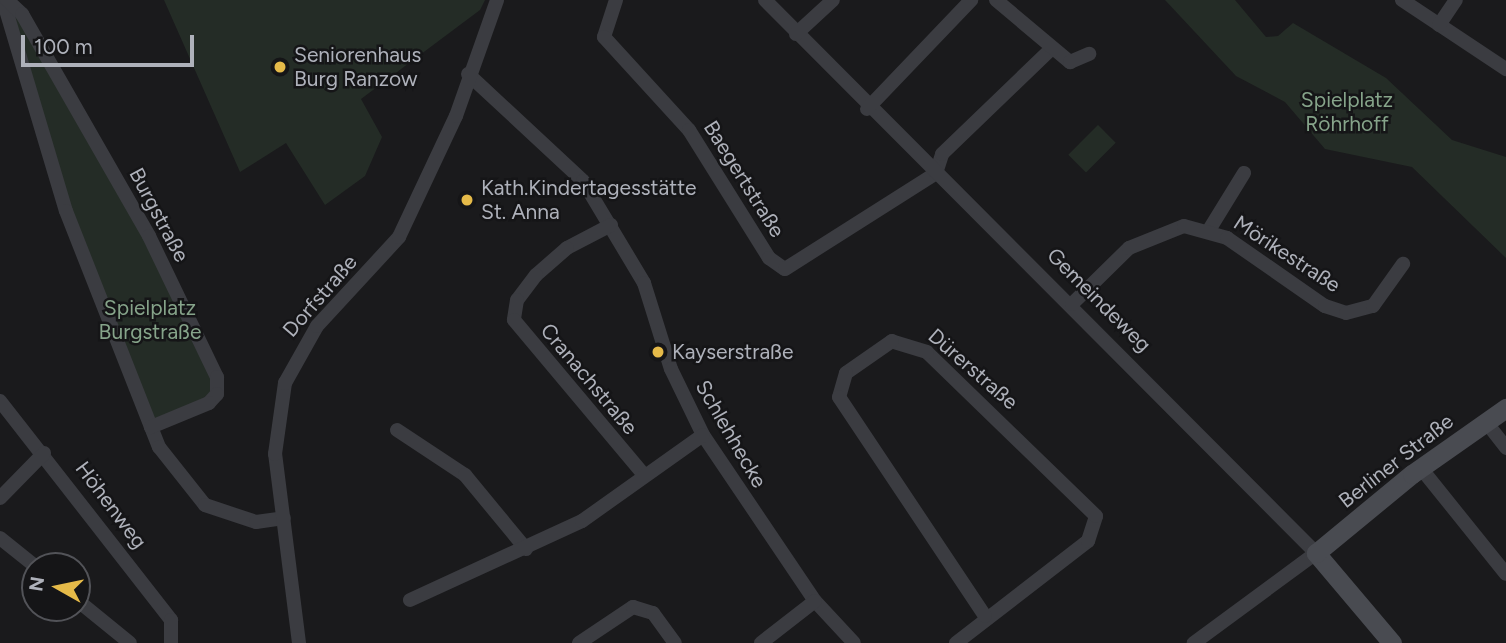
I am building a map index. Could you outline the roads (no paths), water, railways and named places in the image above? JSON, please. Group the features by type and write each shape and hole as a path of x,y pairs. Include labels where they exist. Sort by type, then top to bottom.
{"street":[{"name":"Burgstraße","path":"5,0 22,14 149,236 217,377 217,394 209,403 151,427"},
{"name":"Burgstraße","path":"5,0 66,211 151,427 180,480 205,505 256,522 284,518"},
{"name":"Dorfstraße","path":"299,643 275,454 292,364 317,326 399,237 456,116 468,74 497,0"},
{"name":"Baegertstraße","path":"616,0 604,37 690,130 776,265 785,269 808,259 936,173"},
{"name":"Gemeindeweg","path":"765,0 867,109 1072,304 1316,553 1392,643"},
{"path":"796,34 832,0"},
{"path":"867,109 971,0"},
{"path":"996,0 1050,50 1070,62 1089,54"},
{"path":"1402,0 1504,64"},
{"path":"1439,25 1456,0"},
{"path":"936,173 942,154 1050,50"},
{"name":"Schlehhecke","path":"468,74 583,181 644,283 671,369 703,435 815,601 854,643"},
{"name":"Mörikestraße","path":"1209,230 1244,173"},
{"name":"Cranachstraße","path":"611,225 567,248 536,275 517,300 514,320 643,475"},
{"name":"Mörikestraße","path":"1072,304 1147,237 1184,226 1209,230 1325,306 1346,313 1373,306 1404,264"},
{"name":"Dürerstraße","path":"956,643 985,617 1088,541 1096,516 928,352 892,341 846,373 839,397 985,617"},
{"name":"Höhenweg","path":"0,401 44,453 171,620 171,643"},
{"name":"Berliner Straße","path":"1316,553 1420,467 1506,408"},
{"path":"1486,422 1506,448"},
{"path":"397,430 465,475 526,549"},
{"path":"410,600 582,521 643,475 703,435"},
{"path":"0,498 44,453"},
{"path":"1420,467 1506,574"},
{"path":"0,538 21,555"},
{"path":"1194,643 1316,553"},
{"path":"761,643 815,601"},
{"path":"579,643 634,607 653,613 675,643"},
{"path":"91,611 130,643"}],"place":[{"name":"Seniorenhaus Burg Ranzow","path":"280,67"},
{"name":"Kath.Kindertagesstätte St. Anna","path":"467,200"},
{"name":"Kayserstraße","path":"658,352"}],"park label":[{"name":"Spielplatz Röhrhoff","path":"1347,112"},
{"name":"Spielplatz Burgstraße","path":"150,320"}]}
